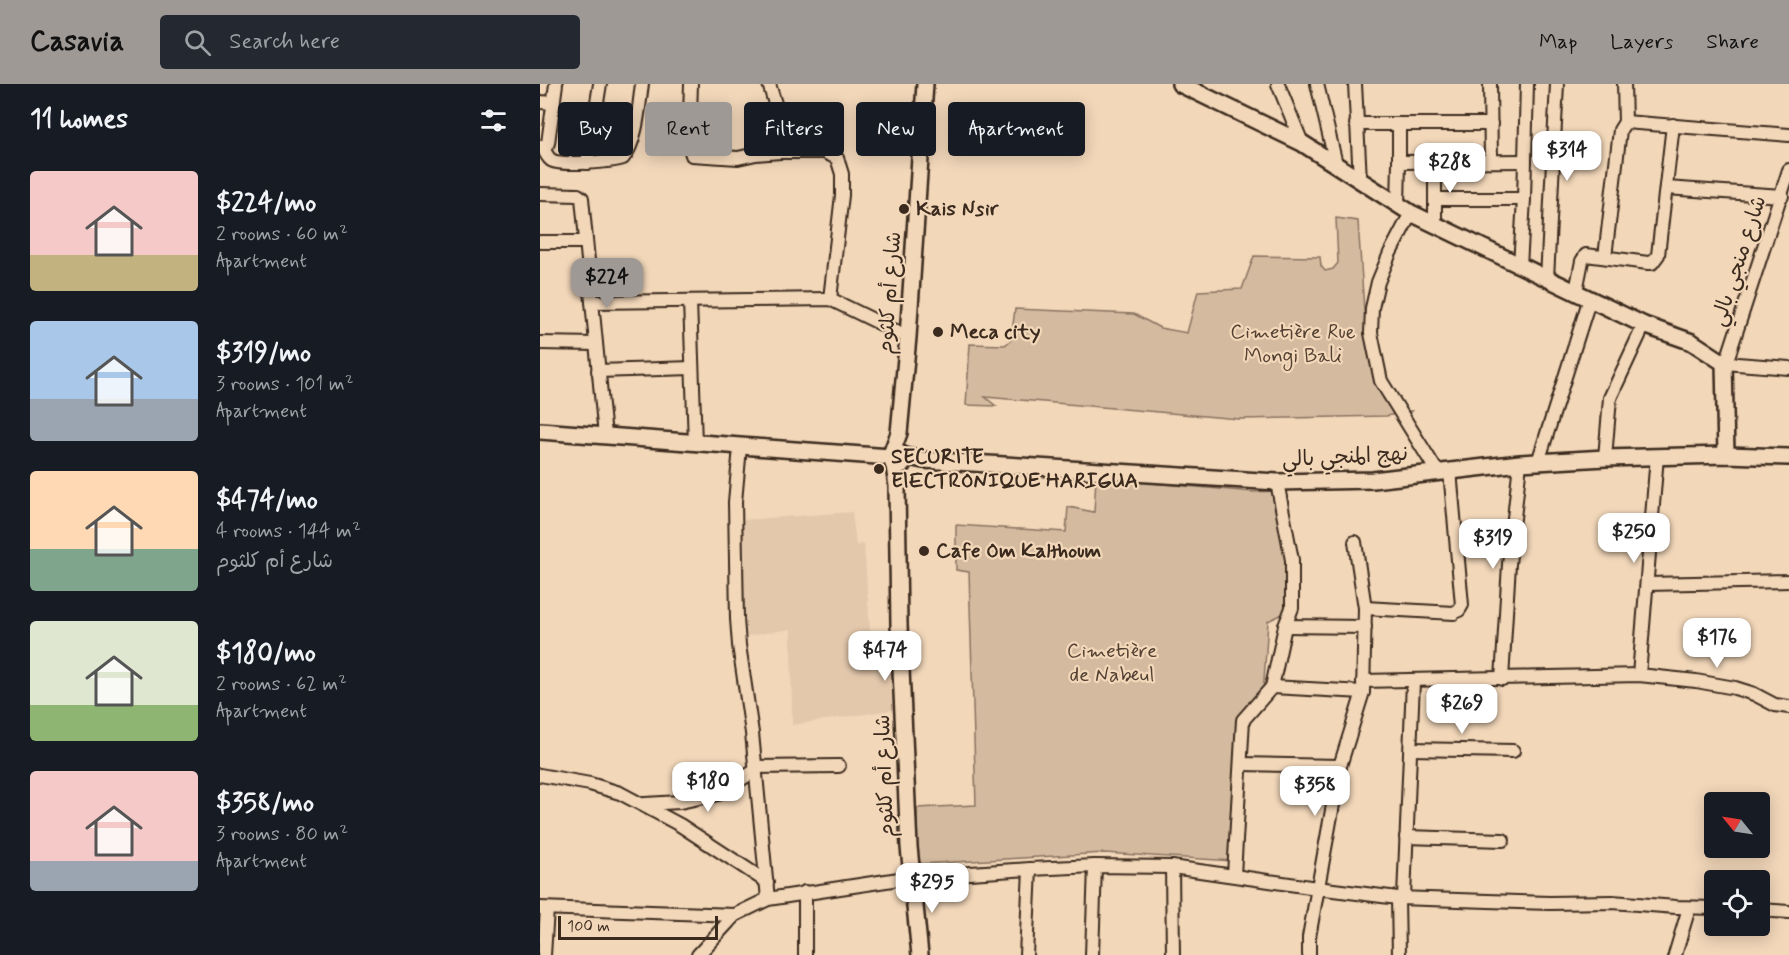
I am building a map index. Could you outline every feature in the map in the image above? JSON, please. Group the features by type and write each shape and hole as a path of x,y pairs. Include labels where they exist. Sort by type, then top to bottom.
{"street":[{"path":"556,84 548,143 542,147 554,162 587,163 617,160 623,158 629,151 642,84"},
{"path":"587,163 600,84"},
{"path":"692,84 689,146 692,155 738,158 747,156"},
{"path":"769,84 775,102"},
{"name":"شارع أم كلثوم","path":"920,955 909,847 899,624 897,486 925,84"},
{"path":"1179,84 1302,143 1404,210 1644,325 1692,342 1724,363 1789,368"},
{"path":"1280,84 1302,143"},
{"path":"1317,84 1336,164"},
{"path":"1355,84 1360,180"},
{"path":"1490,84 1491,161"},
{"path":"1520,266 1527,84"},
{"path":"1547,279 1557,84"},
{"path":"1605,257 1620,130 1625,122 1624,84"},
{"path":"540,102 554,103"},
{"path":"1625,122 1789,135"},
{"path":"1356,124 1491,124"},
{"path":"1365,608 1454,613 1462,605 1444,472 1381,381 1371,333 1372,308 1378,282 1404,210 1399,162 1399,124"},
{"path":"1538,462 1583,295 1583,257 1589,254 1648,263 1656,260 1673,125"},
{"path":"830,299 842,195 842,174 837,158 833,156"},
{"path":"1399,162 1525,161"},
{"path":"1434,225 1435,163"},
{"name":"شارع منجي بالي","path":"1724,363 1729,354 1789,171"},
{"path":"1666,188 1782,196"},
{"path":"540,194 581,196 604,436"},
{"path":"1435,199 1524,199"},
{"path":"540,242 586,242"},
{"path":"592,302 830,299 908,337"},
{"path":"690,301 695,443"},
{"path":"1605,458 1610,399 1644,325"},
{"path":"540,343 596,344"},
{"path":"1724,363 1726,455"},
{"path":"598,370 692,368"},
{"path":"540,431 849,453 898,460"},
{"path":"740,447 735,502 737,619 752,733 768,898"},
{"name":"نهج المنجي بالي","path":"898,460 1277,482 1373,480 1520,463 1605,458 1726,455 1789,457"},
{"path":"1639,675 1657,456"},
{"path":"1502,679 1509,564 1520,463"},
{"path":"1234,875 1243,720 1272,687 1285,626 1292,608 1292,560 1277,482"},
{"path":"1309,955 1309,937 1317,888 1340,766 1363,686 1365,608 1355,542"},
{"path":"1647,584 1789,581"},
{"path":"1285,626 1365,627"},
{"path":"1272,687 1363,686 1413,682 1639,675 1735,688 1754,694 1775,705 1789,707"},
{"path":"1399,955 1401,897 1407,837 1413,682"},
{"path":"1411,749 1513,751"},
{"path":"1241,764 1340,766"},
{"path":"644,804 680,802 711,796 730,788 756,769 839,766"},
{"path":"540,775 590,784 620,793 644,804 767,882"},
{"path":"1407,837 1503,840"},
{"path":"1092,955 1095,866"},
{"path":"698,955 735,915 768,898 912,877 1030,869 1095,866 1172,867 1317,888 1401,897 1550,903 1612,902 1704,908"},
{"path":"1172,867 1173,955"},
{"path":"1026,955 1030,869"},
{"path":"805,892 805,955"},
{"path":"544,955 543,908 735,915"},
{"path":"1675,955 1689,908"},
{"path":"1770,911 1789,912"}],"shaded area":[{"path":"852,512 856,545 864,544 871,647 897,643 898,709 792,725 791,629 735,638 729,521"}],"green space":[{"name":"Cimetière Rue Mongi Bali","path":"1336,218 1358,221 1364,310 1376,376 1392,411 1413,411 1386,416 1239,419 985,397 996,406 966,405 970,344 1005,345 1011,340 1015,309 1134,314 1160,328 1187,333 1198,291 1242,289 1254,256 1320,257 1321,266 1325,271 1333,269 1338,263"},
{"name":"Cimetière de Nabeul","path":"1096,478 1253,492 1277,491 1292,571 1286,606 1289,611 1268,621 1263,695 1241,716 1234,861 1104,853 922,864 917,859 917,808 976,805 969,572 956,570 956,525 1066,532 1068,507 1094,512"}],"place":[{"name":"Kais Nsir","path":"904,209"},
{"name":"Meca city","path":"938,332"},
{"name":"SECURITE ElECTRONIQUE HARIGUA","path":"879,469"},
{"name":"Cafe Om Kalthoum","path":"924,551"}]}
